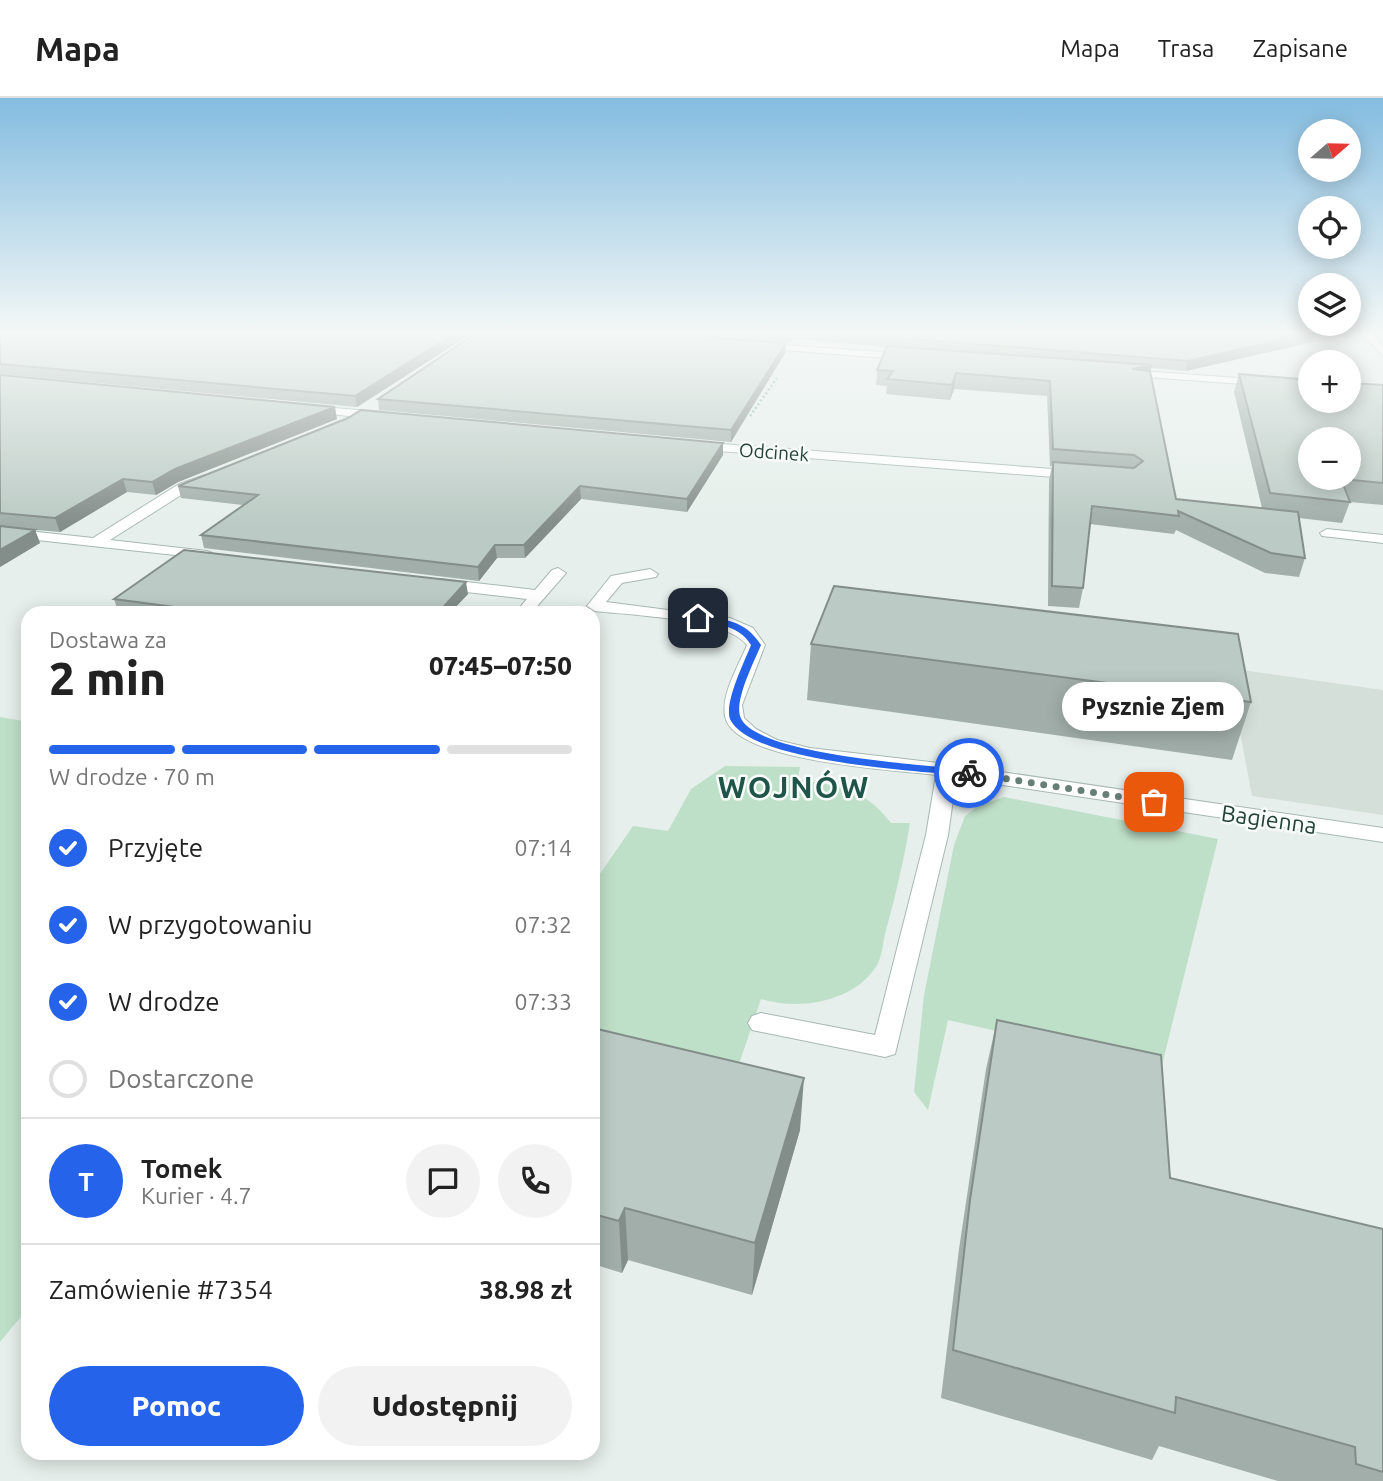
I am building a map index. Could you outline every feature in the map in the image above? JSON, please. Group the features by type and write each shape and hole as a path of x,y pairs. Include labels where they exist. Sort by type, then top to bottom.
{"street":[{"path":"299,408 367,410 402,418"},
{"path":"345,424 367,410"},
{"name":"Odcinek","path":"677,444 1089,476"},
{"path":"96,543 184,487 221,472"},
{"path":"0,532 220,558"},
{"path":"1327,533 1383,540"},
{"path":"529,606 558,573"},
{"name":"Bagienna","path":"595,606 609,582 616,578 650,574"},
{"path":"428,582 539,595"},
{"name":"Bagienna","path":"600,607 724,622 747,632 756,645 733,705 735,720 749,733 770,744 810,754 947,770 1383,835"},
{"path":"761,1023 885,1047 937,835 947,770"}],"path":[{"path":"727,448 764,397"}],"shaded area":[{"path":"1228,668 1383,690 1383,815 1252,796"}],"green space":[{"path":"0,717 21,721 21,1316 0,1342"},
{"path":"725,766 800,767 798,779 850,790 871,802 891,823 910,823 877,965 855,988 825,1000 792,1004 761,999 739,1064 600,1032 600,874 633,826 668,831 691,789"},
{"path":"1004,797 1218,839 1161,1069 948,1020 928,1110 914,1092 924,995 954,845 965,816 978,806"}],"building":[{"path":"0,397 225,397 335,407 175,469 152,482 123,479 55,518 0,513"},
{"path":"382,397 752,397 731,430 378,399"},
{"path":"1051,397 1155,397 1176,499 1298,512 1305,558 1271,553 1178,511 1179,516 1092,506 1083,588 1052,586 1053,462 1134,468 1143,461 1134,455 1053,449"},
{"path":"1245,397 1298,397 1298,413 1361,413 1361,397 1383,397 1383,483 1361,481 1361,427 1298,427 1298,490 1345,490 1350,502 1270,493"},
{"path":"361,410 723,443 687,499 580,486 524,545 495,545 478,567 201,535 258,495 178,486 348,418"},
{"path":"0,526 35,530 0,550"},
{"path":"184,550 466,582 444,606 167,606 114,599"},
{"path":"834,586 1238,634 1251,702 811,644"},
{"path":"997,1020 1161,1055 1170,1178 1383,1229 1383,1472 1356,1464 1355,1447 1176,1397 1175,1413 953,1350 970,1200"},
{"path":"600,1030 804,1078 755,1243 625,1208 619,1221 600,1216"}],"way so far":[{"path":"969,773 1154,802"}],"place":[{"name":"Pysznie Zjem","path":"1154,802"}],"district":[{"name":"WOJNÓW","path":"794,787"}],"route":[{"path":"698,618 724,622 747,632 756,645 733,705 735,720 749,733 770,744 810,754 969,773"}]}
